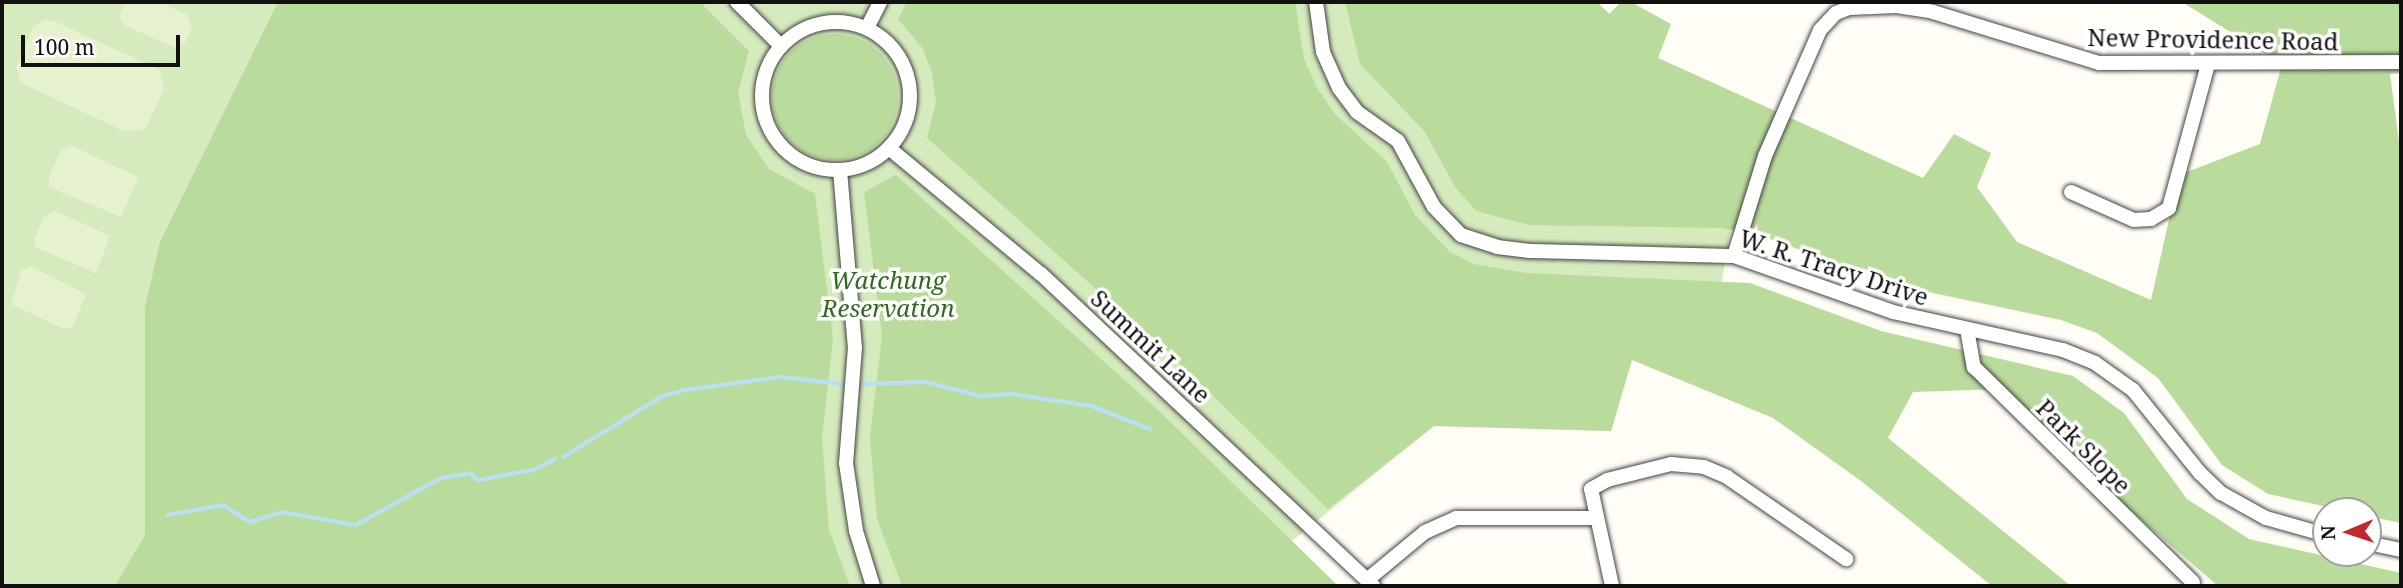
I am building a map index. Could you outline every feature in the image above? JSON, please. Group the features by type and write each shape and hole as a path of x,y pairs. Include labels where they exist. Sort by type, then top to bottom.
{"street":[{"path":"737,2 781,46"},
{"path":"867,28 880,2"},
{"name":"W. R. Tracy Drive","path":"1316,2 1323,52 1339,88 1357,111 1398,141 1434,207 1461,235 1483,244 1530,251 1734,256 1893,312 2037,342 2095,363 2133,390 2200,473 2221,493 2266,518 2312,531"},
{"name":"New Providence Road","path":"1734,256 1765,156 1820,30 1844,5 1897,6 1933,12 2086,62 2401,62"},
{"path":"844,22 867,28 886,41 901,60 909,82 909,106 903,128 889,148 875,159 840,170 815,168 793,157 775,139 764,116 761,91 767,67 781,46 799,31 821,23 844,22"},
{"path":"2071,192 2134,219 2151,219 2169,208 2208,64"},
{"name":"Summit Lane","path":"889,148 1041,274 1370,583"},
{"path":"840,170 855,338 846,463 856,531 873,586"},
{"name":"Park Slope","path":"1967,329 1974,367 2193,582"},
{"path":"1612,586 1591,489 1599,482 1659,466 1704,467 1727,477 1846,559"},
{"path":"1370,583 1425,532 1456,518 1596,518"},
{"path":"2382,546 2401,550"}],"green space":[{"name":"Watchung Reservation","path":"2,2 1597,2 1658,58 1775,111 1730,230 1722,281 1632,359 1611,431 1434,426 1292,541 1338,586 2,586"},
{"path":"125,2 160,2 187,15 192,28 185,43 176,48 124,25 119,15"},
{"path":"278,2 700,2 749,51 738,93 746,135 769,169 815,194 833,338 822,437 829,530 850,586 115,586 145,535 145,307 160,242"},
{"path":"907,2 1295,2 1304,59 1317,88 1335,114 1387,162 1415,215 1450,252 1474,264 1526,273 1750,283 1881,331 2073,376 2124,413 2187,499 2249,539 2312,553 2312,567 2374,567 2401,573 2401,586 2218,586 2066,455 2000,389 1913,392 1888,438 2071,586 1992,586 1861,481 1773,418 1632,360 1611,431 1434,426 1328,509 1191,374 927,138 936,103 932,73 923,49 898,19"},
{"path":"1345,2 1597,2 1609,14 1621,2 1631,2 1671,24 1658,58 1923,178 1954,134 1991,153 1977,187 2017,242 2151,300 2179,175 2260,144 2282,64 2182,2 2401,2 2401,73 2390,74 2401,157 2401,523 2382,519 2382,497 2312,497 2312,504 2268,494 2222,465 2158,378 2097,333 2061,320 1895,285 1760,235 1722,228 1530,225 1476,211 1455,187 1425,132 1360,64"},
{"path":"43,20 54,21 160,70 164,89 145,130 124,131 21,83 16,67 33,27"},
{"path":"835,34 859,39 880,52 893,73 898,97 893,121 880,142 859,155 835,160 811,155 790,142 777,121 772,97 777,73 790,52 811,39"},
{"path":"70,145 138,177 121,217 49,187 49,177 60,152"},
{"path":"896,175 1158,410 1338,586 902,586 877,519 870,438 882,336 864,192"},
{"path":"55,211 110,236 96,273 35,247 34,239 45,216"},
{"path":"30,266 86,294 72,328 62,328 11,304 21,271"}],"waterway":[{"path":"563,457 663,396 685,390 781,377 844,384"},
{"path":"863,384 926,382 981,396 1012,394 1091,406 1150,429"},
{"path":"167,515 223,505 250,522 282,512 356,525 441,478 471,473 477,480 484,479 534,470 555,459"}]}
